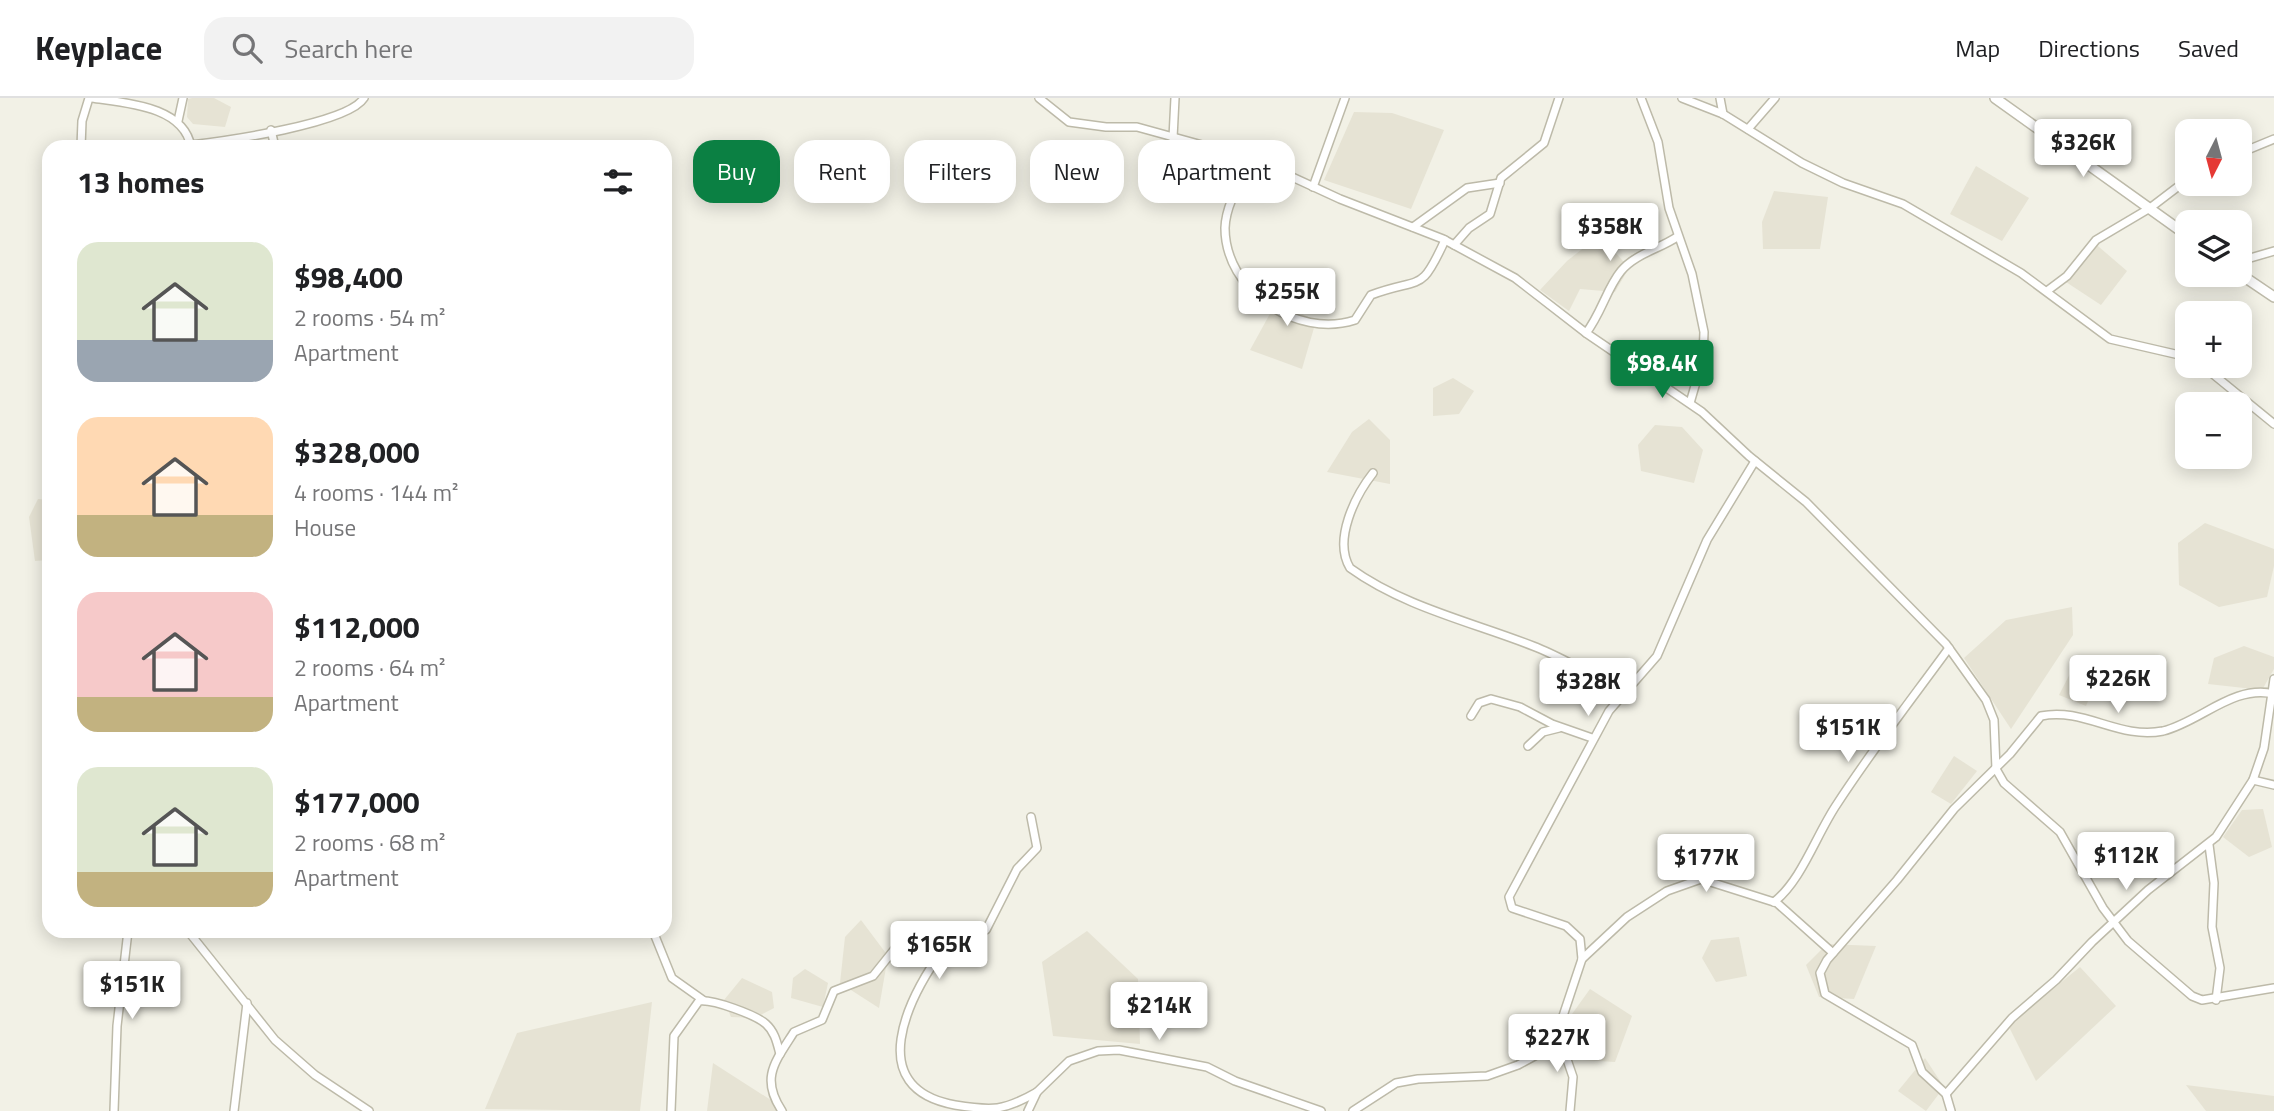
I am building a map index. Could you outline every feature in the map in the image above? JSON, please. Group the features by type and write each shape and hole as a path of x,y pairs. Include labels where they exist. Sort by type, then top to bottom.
{"street":[{"path":"81,140 82,121 91,98 159,111 178,121 186,130 189,140"},
{"path":"178,121 183,98"},
{"path":"221,140 316,124 347,112 364,98"},
{"path":"1039,98 1069,122 1105,127 1137,127 1181,140"},
{"path":"1173,138 1175,98"},
{"path":"1313,187 1345,98"},
{"path":"1454,245 1469,228 1490,214 1507,171 1537,151 1544,143 1559,98"},
{"path":"1641,98 1658,142 1677,237 1692,274 1703,332 1703,358 1690,403"},
{"path":"1682,98 1723,114 1802,163 1843,183 1903,204 2047,291 2110,339 2175,354"},
{"path":"1720,98 1723,114"},
{"path":"1748,129 1775,98"},
{"path":"1995,98 2175,226"},
{"path":"271,130 273,140"},
{"path":"2252,148 2274,139"},
{"path":"1295,179 1446,240 1516,278 1586,333 1690,403 1806,502 1949,648 1986,700 1994,720 1996,769 2004,783 2060,832 2113,923 2141,954 2192,996 2202,1000 2216,1000 2274,988"},
{"path":"1413,227 1468,188 1500,183"},
{"path":"2047,291 2067,276 2096,240 2150,208 2175,189"},
{"path":"1230,203 1226,243 1233,265 1249,291 1288,314 1323,324 1355,320 1371,295 1422,281 1430,274 1446,240"},
{"path":"1586,333 1603,308 1621,271 1636,259 1677,237"},
{"path":"2252,257 2274,251"},
{"path":"2252,282 2274,297"},
{"path":"2218,378 2274,424"},
{"path":"1353,1111 1368,1099 1406,1080 1487,1076 1541,1055 1553,1046 1559,1036 1562,1017 1582,959 1580,939 1572,930 1518,911 1508,899 1592,738 1626,689 1646,672 1657,656 1707,540 1755,461"},
{"path":"1373,473 1359,490 1352,510 1343,549 1350,568 1401,597 1537,647 1600,680 1626,689"},
{"path":"1774,902 1795,881 1814,840 1838,803 1896,717 1949,648"},
{"path":"1946,1094 2012,1018 2056,980 2148,890 2209,845 2253,780 2271,729 2274,678"},
{"path":"1951,1111 1946,1094 1922,1072 1912,1045 1825,994 1820,973 1833,953 1954,809 1996,769 2041,716 2064,712 2113,729 2150,733 2199,717 2244,694 2272,693"},
{"path":"1471,716 1479,702 1490,699 1520,706 1560,727 1592,738"},
{"path":"1528,746 1543,732 1560,727"},
{"path":"2253,780 2274,785"},
{"path":"782,1111 770,1090 770,1080 780,1054 794,1032 822,1020 834,991 873,976 905,936 922,934 953,940 986,930 1017,869 1037,848 1031,817"},
{"path":"2209,845 2214,883 2212,928 2220,968 2216,1000"},
{"path":"1582,959 1626,917 1685,883 1708,881 1774,902 1833,953"},
{"path":"114,1111 117,1026 127,938"},
{"path":"194,938 294,1058 354,1104 369,1111"},
{"path":"656,938 672,978 704,1000 765,1022 776,1039 780,1054"},
{"path":"953,940 935,960 906,1013 901,1038 902,1072 916,1088 930,1097 969,1108 1005,1109 1037,1092 1069,1061 1098,1051 1119,1050 1207,1067 1235,1081 1321,1111"},
{"path":"673,1110 671,1060 674,1036 695,1004 704,1000"},
{"path":"234,1111 247,1003"},
{"path":"1559,1036 1573,1077 1570,1111"},
{"path":"1028,1111 1037,1092"}],"shaded area":[{"path":"214,98 231,107 225,127 193,124 187,117 188,99"},
{"path":"1354,112 1392,113 1444,130 1411,209 1324,180"},
{"path":"1976,166 2029,198 2002,241 1950,214"},
{"path":"1774,191 1828,197 1820,249 1763,249 1762,222"},
{"path":"1600,235 1629,268 1615,292 1580,289 1569,311 1540,290 1567,261"},
{"path":"2092,241 2127,271 2101,305 2066,282"},
{"path":"1277,301 1316,321 1302,369 1250,350"},
{"path":"1453,378 1474,391 1459,414 1433,416 1433,388"},
{"path":"1369,419 1390,440 1390,484 1327,472 1352,432"},
{"path":"1655,425 1682,427 1703,450 1694,483 1641,471 1638,445"},
{"path":"38,499 42,499 42,560 35,561 29,517"},
{"path":"2205,523 2274,549 2274,566 2267,597 2219,607 2179,585 2178,543"},
{"path":"2072,607 2073,635 2011,729 1964,658 2006,620"},
{"path":"2244,646 2274,657 2274,669 2262,690 2208,684 2214,658"},
{"path":"2076,662 2100,672 2086,706 2059,695"},
{"path":"1954,756 1977,771 1951,804 1931,792"},
{"path":"2263,809 2272,847 2249,857 2223,837 2242,810"},
{"path":"861,920 888,956 879,1008 840,983 845,937"},
{"path":"1087,931 1138,979 1140,1044 1053,1036 1042,962"},
{"path":"1739,937 1747,976 1716,982 1702,958 1711,940"},
{"path":"1827,944 1876,946 1854,999 1819,997 1806,965"},
{"path":"2080,967 2116,1006 2036,1081 2008,1025"},
{"path":"805,969 828,983 823,1007 791,998 793,978"},
{"path":"742,978 772,992 774,1008 755,1018 731,1017 724,1000"},
{"path":"1590,989 1632,1016 1615,1062 1566,1059 1567,1021"},
{"path":"652,1002 640,1111 485,1109 517,1033"},
{"path":"1925,1058 1944,1087 1926,1111 1898,1091"},
{"path":"713,1063 788,1111 707,1111"},
{"path":"2186,1085 2274,1096 2274,1111 2206,1111"}]}
